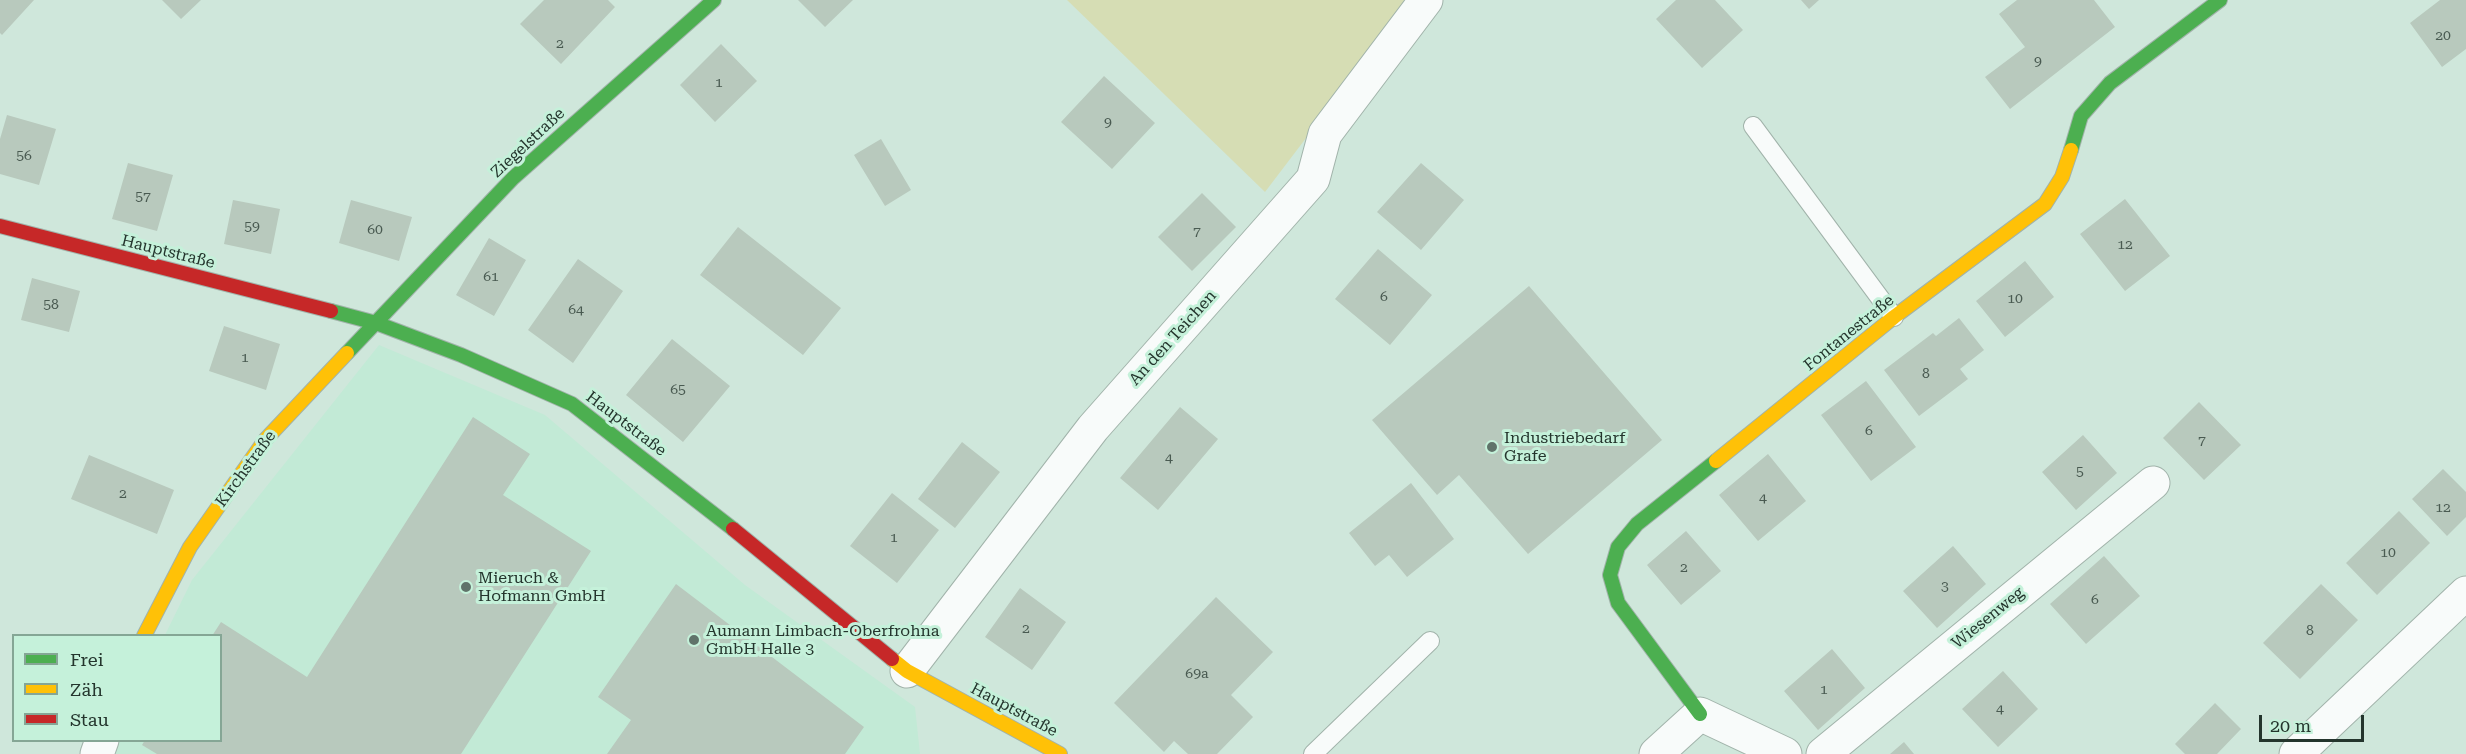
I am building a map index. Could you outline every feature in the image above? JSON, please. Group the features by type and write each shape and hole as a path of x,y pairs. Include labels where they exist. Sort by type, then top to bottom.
{"street":[{"name":"Ziegelstraße","path":"376,322 513,178 714,0"},
{"name":"An den Teichen","path":"907,671 1093,428 1313,179 1325,134 1426,0"},
{"name":"Fontanestraße","path":"1700,714 1618,603 1610,575 1618,547 1637,524 1894,317 2045,204 2062,177 2081,116 2110,83 2220,0"},
{"name":"Hauptstraße","path":"0,226 376,322 461,355 572,404 671,479 907,671 1060,754"},
{"name":"Kirchstraße","path":"145,634 190,547 265,440 376,322"},
{"name":"Wiesenweg","path":"1822,754 2153,483"},
{"path":"2296,754 2466,593"},
{"path":"1656,754 1700,714 1785,754"}],"lane":[{"path":"1753,126 1894,317"},
{"path":"1313,754 1430,641"}],"shaded area":[{"path":"1067,0 1411,0 1265,192"},
{"path":"379,345 545,415 745,585 915,707 920,754 109,754 115,742 222,742 222,634 165,634 192,580"}],"building":[{"path":"0,0 34,0 2,35 0,33"},
{"path":"162,0 201,0 181,19"},
{"path":"544,0 608,0 615,7 561,64 520,24"},
{"path":"798,0 853,0 825,27"},
{"path":"1676,0 1715,0 1743,30 1702,68 1656,19"},
{"path":"1801,0 1819,0 1809,9"},
{"path":"2017,0 2094,0 2115,27 2010,109 1985,77 2025,47 1999,14"},
{"path":"2440,0 2466,0 2466,49 2442,67 2410,23"},
{"path":"721,44 757,81 715,122 680,85"},
{"path":"1104,76 1155,123 1112,169 1061,122"},
{"path":"7,115 56,129 39,185 0,174 0,139"},
{"path":"881,139 911,190 885,206 854,155"},
{"path":"128,163 173,175 157,231 112,219"},
{"path":"1421,163 1464,200 1421,250 1377,212"},
{"path":"1202,193 1236,227 1192,271 1158,237"},
{"path":"2125,199 2170,256 2125,291 2080,234"},
{"path":"233,200 280,209 271,254 224,244"},
{"path":"351,200 412,217 399,261 339,243"},
{"path":"738,227 841,308 803,355 700,275"},
{"path":"489,238 526,260 494,316 456,295"},
{"path":"1378,249 1432,295 1390,345 1335,299"},
{"path":"578,259 623,291 573,363 528,330"},
{"path":"2025,261 2054,297 2005,337 1976,301"},
{"path":"32,278 80,291 69,332 21,320"},
{"name":"Industriebedarf Grafe","path":"1529,286 1662,440 1528,554 1459,475 1437,495 1372,420"},
{"path":"1959,318 1984,350 1960,369 1968,379 1919,416 1884,370 1933,333 1936,336"},
{"path":"224,326 280,344 266,390 209,371"},
{"path":"672,339 730,386 683,442 626,395"},
{"path":"1866,381 1916,447 1871,481 1821,415"},
{"path":"2199,402 2241,445 2204,480 2163,438"},
{"path":"1180,407 1218,439 1158,510 1120,478"},
{"name":"Mieruch & Hofmann GmbH","path":"473,417 530,454 503,495 591,551 461,754 157,754 142,745 144,742 222,742 222,634 213,634 221,622 307,677"},
{"path":"2083,435 2117,473 2076,510 2042,472"},
{"path":"962,442 1000,472 955,528 918,499"},
{"path":"1768,454 1806,501 1758,541 1719,495"},
{"path":"89,455 174,490 157,534 71,499"},
{"path":"2443,469 2466,492 2466,517 2447,536 2412,499"},
{"path":"1411,483 1454,539 1407,577 1389,555 1375,566 1349,533"},
{"path":"892,493 939,530 897,583 850,546"},
{"path":"2399,511 2430,543 2377,595 2346,563"},
{"path":"1686,531 1721,571 1681,605 1647,565"},
{"path":"1953,546 1986,584 1937,628 1903,591"},
{"path":"2104,556 2140,596 2086,644 2050,604"},
{"name":"Aumann Limbach-Oberfrohna GmbH Halle 3","path":"676,584 864,727 845,754 607,754 631,720 598,697"},
{"path":"2321,584 2358,620 2300,679 2263,643"},
{"path":"1020,588 1066,622 1032,670 985,637"},
{"path":"1216,597 1273,652 1231,695 1253,717 1217,754 1188,754 1174,741 1164,752 1114,703"},
{"path":"1832,649 1865,688 1818,730 1784,691"},
{"path":"2003,671 2038,709 1998,747 1962,709"},
{"path":"2215,703 2241,729 2217,754 2185,754 2175,744"},
{"path":"1904,742 1914,754 1890,754"}],"traffic: fast":[{"path":"347,353 513,178 714,0"},
{"path":"2071,150 2081,116 2110,83 2220,0"},
{"path":"331,311 376,323 461,355 572,404 733,529"},
{"path":"1700,714 1618,603 1610,575 1618,547 1637,524 1716,461"}],"traffic: slow":[{"path":"1716,461 1894,317 2045,204 2062,177 2071,150"},
{"path":"145,634 190,547 265,440 347,353"},
{"path":"892,659 907,671 1060,754"}],"traffic: jam":[{"path":"0,226 331,311"},
{"path":"733,529 892,659"}],"place":[{"name":"Industriebedarf Grafe","path":"1492,447"},
{"name":"Mieruch & Hofmann GmbH","path":"466,587"},
{"name":"Aumann Limbach-Oberfrohna GmbH Halle 3","path":"694,640"}]}
